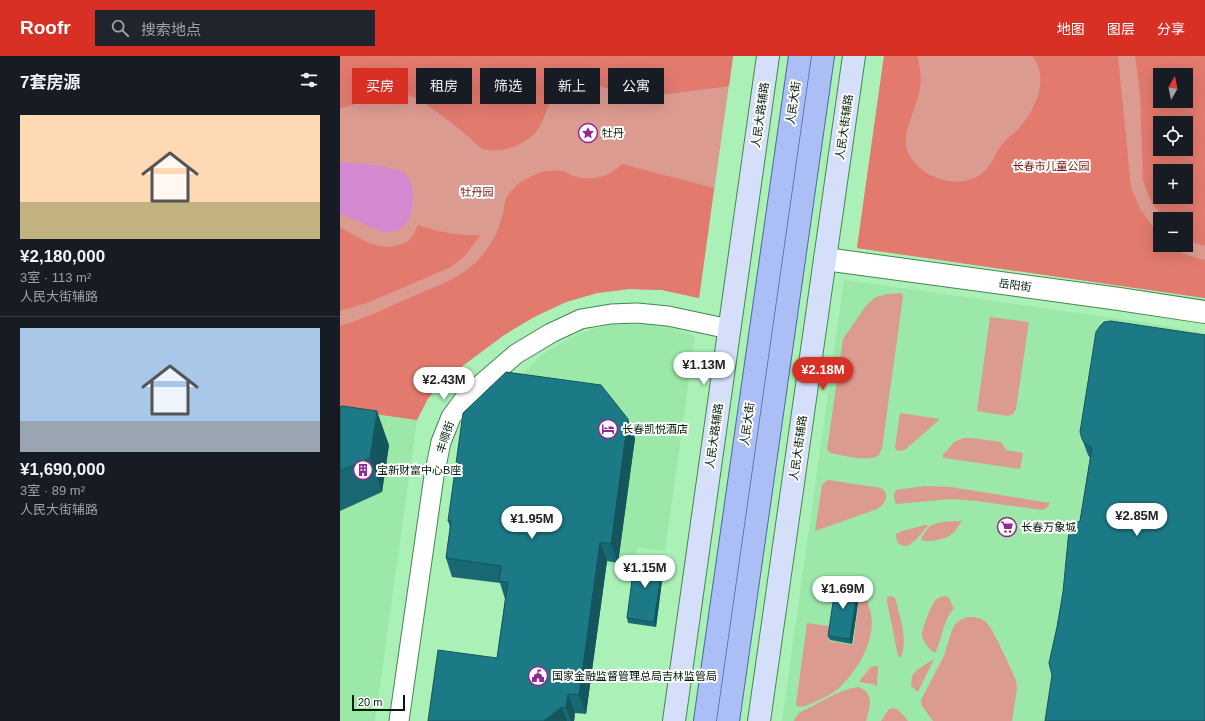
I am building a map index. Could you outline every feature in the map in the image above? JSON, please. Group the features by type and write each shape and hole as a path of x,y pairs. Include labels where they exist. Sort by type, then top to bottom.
{"main road":[{"name":"人民大路辅路","path":"674,721 768,56"},
{"name":"人民大街","path":"705,721 800,56"},
{"name":"人民大街","path":"728,721 823,56"},
{"name":"人民大街辅路","path":"759,721 854,56"}],"street":[{"name":"岳阳街","path":"825,259 1103,296 1205,312"},
{"name":"丰顺街","path":"398,721 434,476 442,442 451,417 465,398 516,354 551,333 582,319 611,314 637,313 668,316 729,328"}],"shaded area":[{"path":"340,162 373,165 390,168 405,173 413,187 413,204 410,216 405,226 393,232 382,232 340,213"},
{"name":"长春万象城","path":"844,280 1135,321 1205,333 1205,721 782,721"},
{"path":"632,324 672,328 695,336 665,551 637,548 634,568 448,542 464,429 543,354 559,344 576,335 593,329 612,325"},
{"path":"340,409 417,420 375,721 340,721"}],"green space":[{"name":"牡丹园","path":"340,56 733,56 699,298 662,290 629,289 597,293 566,302 534,317 504,335 441,382 427,400 417,420 340,409"},
{"path":"340,56 733,56 729,86 664,95 664,68 608,68 608,89 600,86 600,68 544,68 544,104 550,104 541,124 530,138 514,147 502,150 486,150 481,148 444,117 425,104 472,104 472,68 416,68 416,99 408,95 408,68 352,68 352,104 354,104 340,109"},
{"name":"长春市儿童公园","path":"884,56 1205,56 1205,298 857,248"},
{"name":"长春市儿童公园","path":"884,56 917,56 921,85 909,122 906,143 908,152 914,162 932,176 958,182 967,181 983,173 1007,138 1017,130 1031,112 1039,93 1040,83 1040,74 1037,64 1032,56 1118,56 1131,188 1141,210 1153,227 1153,252 1179,252 1205,260 1205,298 857,248"},
{"path":"1135,56 1205,56 1205,246 1193,242 1193,212 1159,212 1151,202 1143,180 1140,94"},
{"path":"622,164 714,188 699,298 662,290 629,289 597,293 566,302 534,317 504,335 441,382 427,400 417,420 340,409 340,326 369,316 439,285 468,269 487,249 500,224 505,202 510,192 518,184 532,176 554,170 563,171 580,178 600,177 606,175"},
{"path":"418,225 449,233 480,235 465,256 451,267 367,303 340,311 340,227 368,242 383,247 391,247 408,241 413,236"},
{"path":"901,293 903,296 882,449 879,455 869,458 855,458 830,453 827,450 843,339 865,307 874,298 886,294"},
{"path":"990,317 1029,322 1016,409 1013,414 1008,416 977,411"},
{"path":"900,413 940,419 906,449 900,451 896,450 895,447"},
{"path":"964,438 1001,442 1006,450 1023,453 1020,469 944,458 942,456 954,442"},
{"path":"828,480 881,488 886,493 886,499 877,509 815,531 822,485"},
{"path":"924,486 951,487 1050,503 1045,509 1042,510 952,499 896,504 894,493 896,490"},
{"path":"963,521 949,536 933,541 921,540 930,526 943,522"},
{"path":"929,525 909,545 901,545 898,542 896,534"},
{"path":"860,591 868,602 872,620 869,642 859,663 853,673 833,693 810,704 797,706 796,704 807,623 830,626 829,641 853,645"},
{"path":"889,596 894,597 896,600 903,628 904,643 901,657 898,656 887,601"},
{"path":"945,596 949,598 954,609 948,617 936,652 933,652 929,649 922,636 922,633 926,619 934,602"},
{"path":"967,617 974,617 985,621 997,639 1016,680 1017,689 1012,721 933,721 922,706 921,700 944,656 955,624"},
{"path":"934,659 918,692 911,686 912,676 917,670"},
{"path":"878,666 877,686 859,682 870,668"},
{"path":"858,687 867,692 869,696 870,705 866,721 794,721 800,712 835,694"},
{"path":"892,708 899,711 908,721 881,721 888,710"}],"building":[{"path":"1111,321 1205,335 1205,721 1045,721 1052,675 1049,663 1063,592 1069,530 1074,524 1080,521 1092,448 1082,439 1080,432 1096,332 1104,322"},
{"path":"506,372 601,385 628,419 611,544 600,542 579,695 568,694 566,708 562,707 544,721 428,721 438,650 497,658 508,582 499,581 501,566 446,558 451,521 448,521 463,413"},
{"path":"342,406 377,411 370,458 340,471 340,407"},
{"path":"635,557 663,561 654,622 627,618"},
{"path":"836,582 858,585 850,639 828,636"}],"place":[{"name":"牡丹","path":"588,133"},
{"name":"长春凯悦酒店","path":"608,429"},
{"name":"宝新财富中心B座","path":"363,470"},
{"name":"长春万象城","path":"1007,527"},
{"name":"国家金融监督管理总局吉林监管局","path":"538,676"}]}
